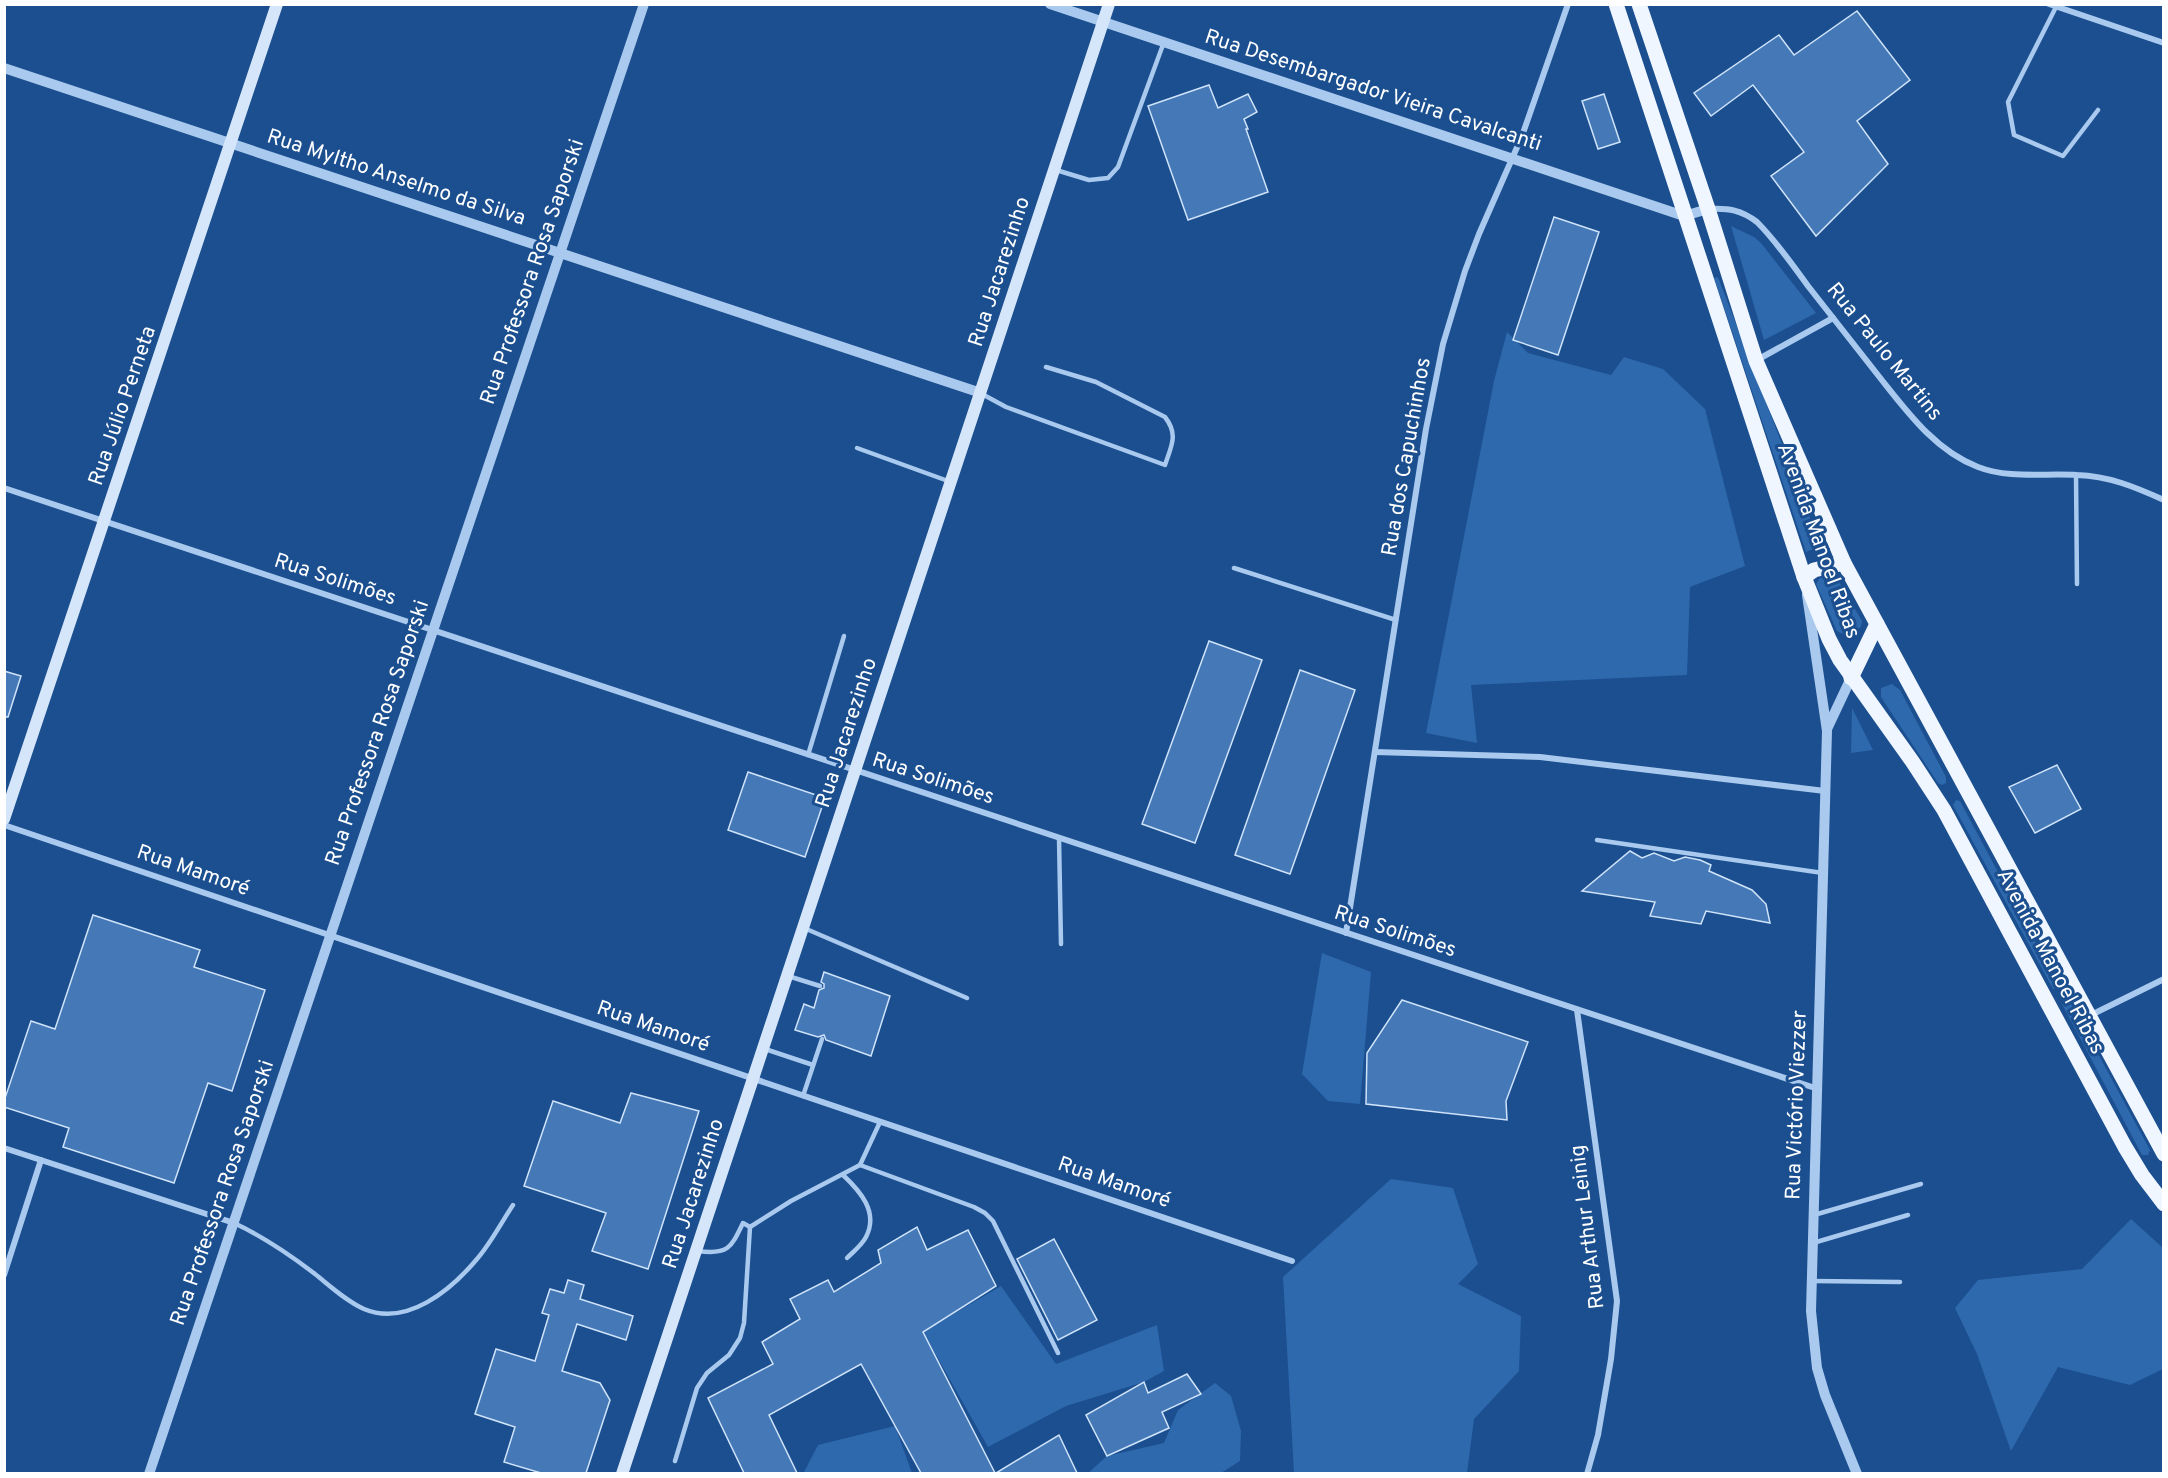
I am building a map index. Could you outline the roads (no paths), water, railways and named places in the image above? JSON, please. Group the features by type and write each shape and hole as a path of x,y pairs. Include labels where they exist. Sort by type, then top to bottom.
{"main road":[{"name":"Rua Júlio Perneta","path":"4,819 278,4"},
{"name":"Rua Jacarezinho","path":"622,1473 1109,4"},
{"name":"Avenida Manoel Ribas","path":"1616,4 1804,577 1829,639 1851,678 1912,761 1944,810 2125,1147 2163,1204"},
{"name":"Avenida Manoel Ribas","path":"1638,4 1708,209 1756,361 1844,563 2163,1154"},
{"path":"1804,577 1814,570 1844,563"},
{"path":"1851,678 1877,624"}],"street":[{"name":"Rua Professora Rosa Saporski","path":"149,1473 644,4"},
{"name":"Rua Desembargador Vieira Cavalcanti","path":"1050,4 1684,216"},
{"name":"Rua dos Capuchinhos","path":"1346,933 1426,429 1443,344 1475,243 1522,136 1568,4"},
{"path":"2052,6 2163,43"},
{"name":"Rua Myltho Anselmo da Silva","path":"4,68 981,393"},
{"name":"Rua Paulo Martins","path":"1708,209 1731,208 1746,213 1757,222 1920,425 1960,459 1996,472 2108,478 2163,500"},
{"path":"1684,216 1708,209"},
{"path":"1756,361 1833,318"},
{"name":"Rua Solimões","path":"4,488 1818,1089"},
{"name":"Rua Victório Viezzer","path":"1804,577 1827,731 1811,1281 1813,1341 1817,1368 1834,1421 1857,1473"},
{"name":"Rua Victório Viezzer","path":"1827,731 1851,678"},
{"path":"1375,752 1540,757 1825,791"},
{"name":"Rua Mamoré","path":"4,825 1292,1261"},
{"path":"2089,1017 2163,979"},
{"name":"Rua Arthur Leinig","path":"1577,1010 1617,1301 1611,1359 1600,1425 1587,1473"},
{"path":"4,1148 234,1223"},
{"path":"4,1275 41,1160"}],"lane":[{"path":"2052,6 2008,102 2014,135 2063,156 2098,110"},
{"path":"1054,169 1089,180 1108,178 1118,167 1164,42"},
{"path":"981,393 1006,407 1165,465 1174,437 1172,426 1165,417 1096,382 1046,367"},
{"path":"856,448 951,482"},
{"path":"2076,475 2077,584"},
{"path":"1234,568 1396,620"},
{"path":"808,755 844,636"},
{"path":"1059,838 1061,944"},
{"path":"1597,840 1823,873"},
{"path":"803,927 967,998"},
{"path":"787,975 820,986"},
{"path":"803,1096 822,1039"},
{"path":"763,1049 813,1065"},
{"path":"750,1227 860,1165 880,1122"},
{"path":"860,1165 985,1213 993,1221 1058,1353"},
{"path":"843,1175 860,1190 868,1207 870,1224 866,1238 847,1258"},
{"path":"1813,1216 1921,1184"},
{"path":"234,1223 260,1235 283,1250 364,1309 384,1314 408,1312 441,1294 478,1258 513,1205"},
{"path":"1812,1243 1908,1215"},
{"path":"696,1251 709,1253 728,1249 743,1223 750,1227"},
{"path":"675,1461 697,1388 707,1373 729,1355 740,1338 744,1323 750,1227"},
{"path":"1811,1281 1900,1282"}]}
